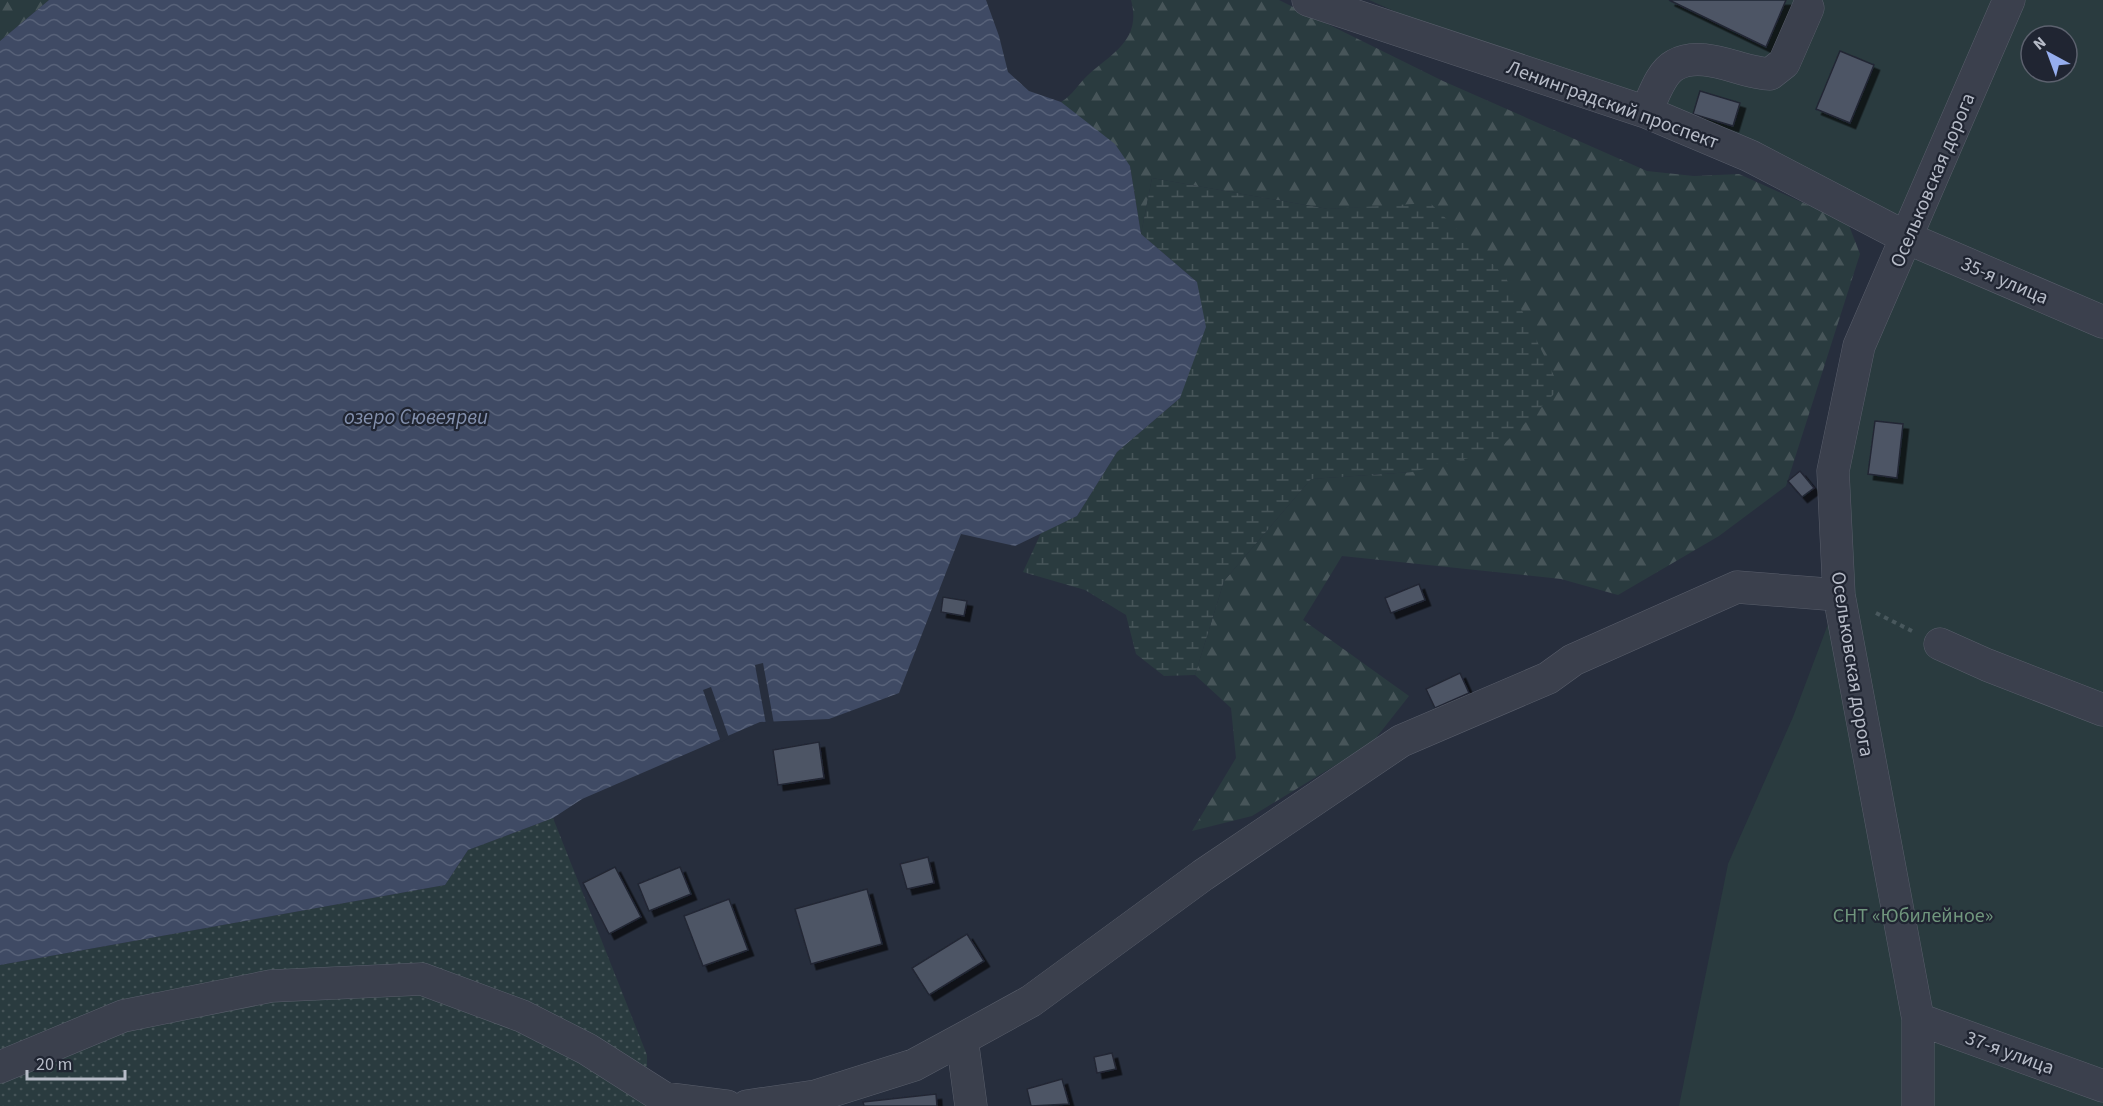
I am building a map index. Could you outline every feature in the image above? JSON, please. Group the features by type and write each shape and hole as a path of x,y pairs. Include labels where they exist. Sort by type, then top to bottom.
{"street":[{"name":"Ленинградский проспект","path":"1308,0 1647,112 1750,156 1906,238"},
{"name":"Осельковская дорога","path":"1918,1106 1918,1019 1839,595 1833,471 1859,346 2009,0"},
{"path":"1647,112 1661,80 1674,65 1696,59 1770,74 1784,63 1808,8"},
{"name":"35-я улица","path":"1906,238 2103,322"},
{"path":"747,1106 816,1096 914,1065 1031,1001 1203,875 1401,741 1548,678 1574,660 1737,587 1839,595"},
{"path":"1940,644 1987,665 2103,710"},
{"path":"0,1067 123,1016 271,986 422,979 522,1016 588,1049 664,1098 727,1106"},
{"name":"37-я улица","path":"1918,1019 2103,1086"},
{"path":"962,1039 971,1106"}],"green space":[{"path":"0,0 49,0 0,41"},
{"path":"1131,0 1279,0 1443,81 1647,171 1694,176 1739,174 1848,223 1860,254 1786,486 1719,536 1618,595 1561,579 1342,556 1303,620 1409,696 1372,743 1252,816 1192,831 1236,758 1231,708 1195,675 1224,581 1311,479 1412,472 1431,204 1328,209 1152,178 1141,234 1130,166 1061,102 1129,36 1133,14"},
{"name":"СНТ «Юбилейное»","path":"1369,0 2103,0 2103,1106 1679,1106 1728,864 1793,717 1839,595 1833,471 1906,238"},
{"path":"1152,178 1328,209 1430,203 1505,276 1560,388 1497,451 1412,472 1311,479 1224,581 1195,675 1164,676 1136,654 1126,615 1085,590 1023,572 1041,533 1077,516 1117,452 1180,398 1197,282 1141,234"},
{"path":"553,818 647,1055 647,1075 727,1106 0,1106 0,965 445,885 468,850"}],"water":[{"name":"озеро Сювеярви","path":"49,0 986,0 999,36 1008,72 1029,91 1061,102 1115,144 1130,166 1141,234 1197,282 1206,327 1180,398 1117,452 1077,516 1015,546 961,534 899,693 829,719 760,722 582,799 553,818 468,850 445,885 0,965 0,41"}],"pier":[{"path":"763,663 774,724 766,724 755,665"},
{"path":"711,687 729,738 721,742 703,690"}],"building":[{"path":"1669,0 1786,0 1766,47"},
{"path":"1840,51 1874,65 1850,123 1816,109"},
{"path":"1700,91 1740,103 1733,126 1693,114"},
{"path":"1875,421 1903,424 1897,478 1868,474"},
{"path":"1800,471 1814,488 1802,497 1788,481"},
{"path":"1419,584 1425,600 1391,613 1385,598"},
{"path":"943,597 967,601 964,616 941,612"},
{"path":"1460,673 1469,693 1435,708 1426,689"},
{"path":"819,742 824,778 778,785 773,750"},
{"path":"928,857 934,883 907,889 900,864"},
{"path":"615,867 641,917 609,934 583,883"},
{"path":"680,867 691,894 649,911 638,884"},
{"path":"867,889 882,944 811,964 795,909"},
{"path":"729,899 748,950 703,966 684,916"},
{"path":"967,934 984,961 929,995 912,968"},
{"path":"1112,1053 1116,1069 1097,1073 1094,1057"},
{"path":"1062,1079 1069,1104 1031,1106 1027,1089"},
{"path":"936,1094 937,1106 864,1106 863,1102"}]}
